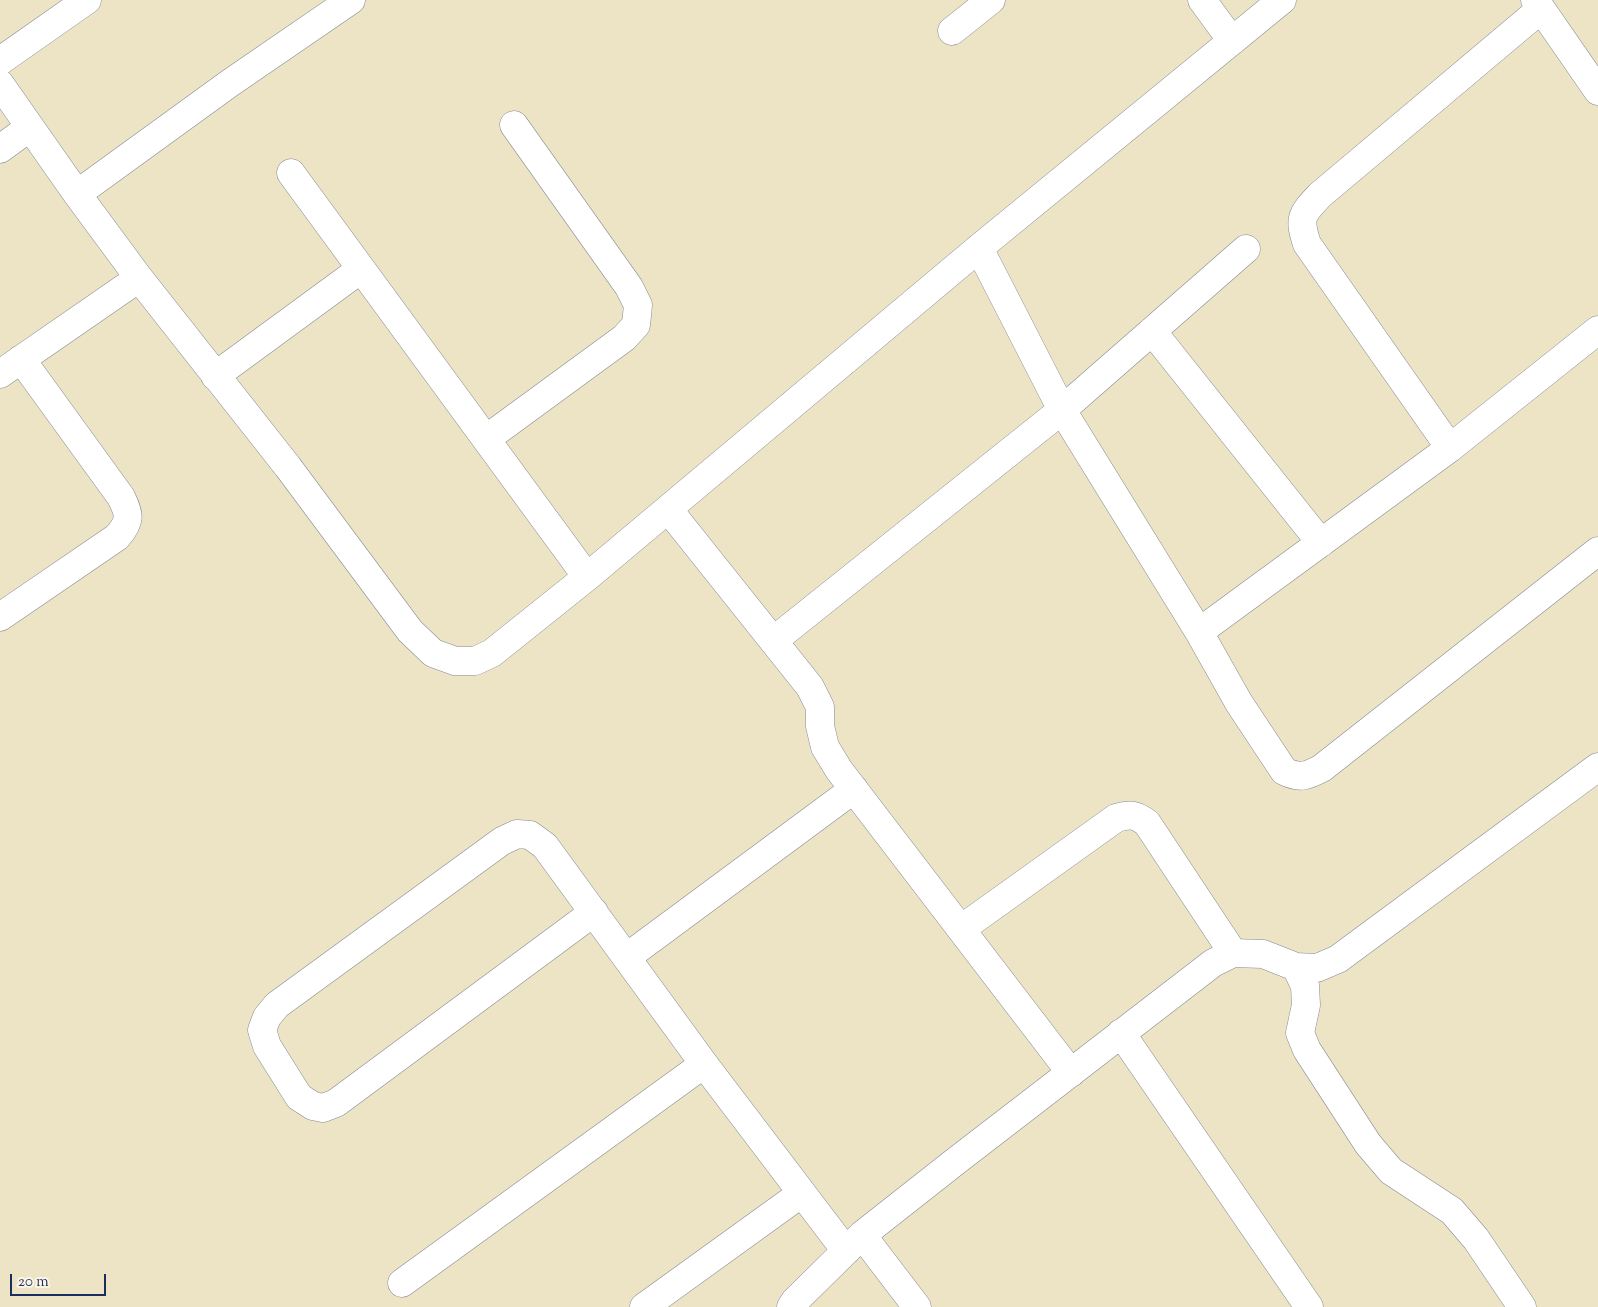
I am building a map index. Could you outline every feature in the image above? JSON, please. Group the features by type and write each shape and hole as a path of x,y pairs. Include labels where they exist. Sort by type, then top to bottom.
{"street":[{"path":"0,61 87,0"},
{"path":"77,194 230,83 351,0"},
{"path":"952,31 991,0"},
{"path":"1202,0 1232,41"},
{"path":"0,84 77,194 140,278 288,467 410,631 433,653 455,661 475,661 492,653 587,577 979,248 1282,0"},
{"path":"1450,448 1307,244 1302,229 1304,212 1320,195 1537,2 1598,91"},
{"path":"486,439 624,338 636,325 638,305 629,287 514,125"},
{"path":"0,149 30,127"},
{"path":"291,173 587,577"},
{"path":"979,248 1062,410 1199,632 1240,703 1284,771 1294,776 1308,775 1322,768 1598,551"},
{"path":"773,641 1062,410 1246,249"},
{"path":"216,376 361,269"},
{"path":"0,617 117,536 126,526 128,511 121,496 11,367 140,278"},
{"path":"1199,632 1450,448 1598,330"},
{"path":"1152,331 1321,543"},
{"path":"668,509 810,687 820,707 820,726 826,747 839,770 1071,1073"},
{"path":"792,1307 854,1243 1213,963 1233,953 1263,954 1296,967 1317,968 1338,959 1598,767"},
{"path":"627,957 854,789"},
{"path":"961,929 1116,818 1129,815 1139,817 1147,823 1233,953"},
{"path":"594,912 336,1103 323,1108 313,1106 299,1097 267,1046 262,1030 267,1017 276,1006 502,840 516,834 530,835 545,846 594,912 627,957 704,1064 802,1193 918,1307"},
{"path":"1296,967 1306,986 1306,1005 1300,1033 1307,1050 1368,1144 1392,1171 1452,1211 1476,1239 1522,1307"},
{"path":"1121,1033 1309,1307"},
{"path":"402,1282 704,1064"},
{"path":"644,1307 802,1193"}]}
